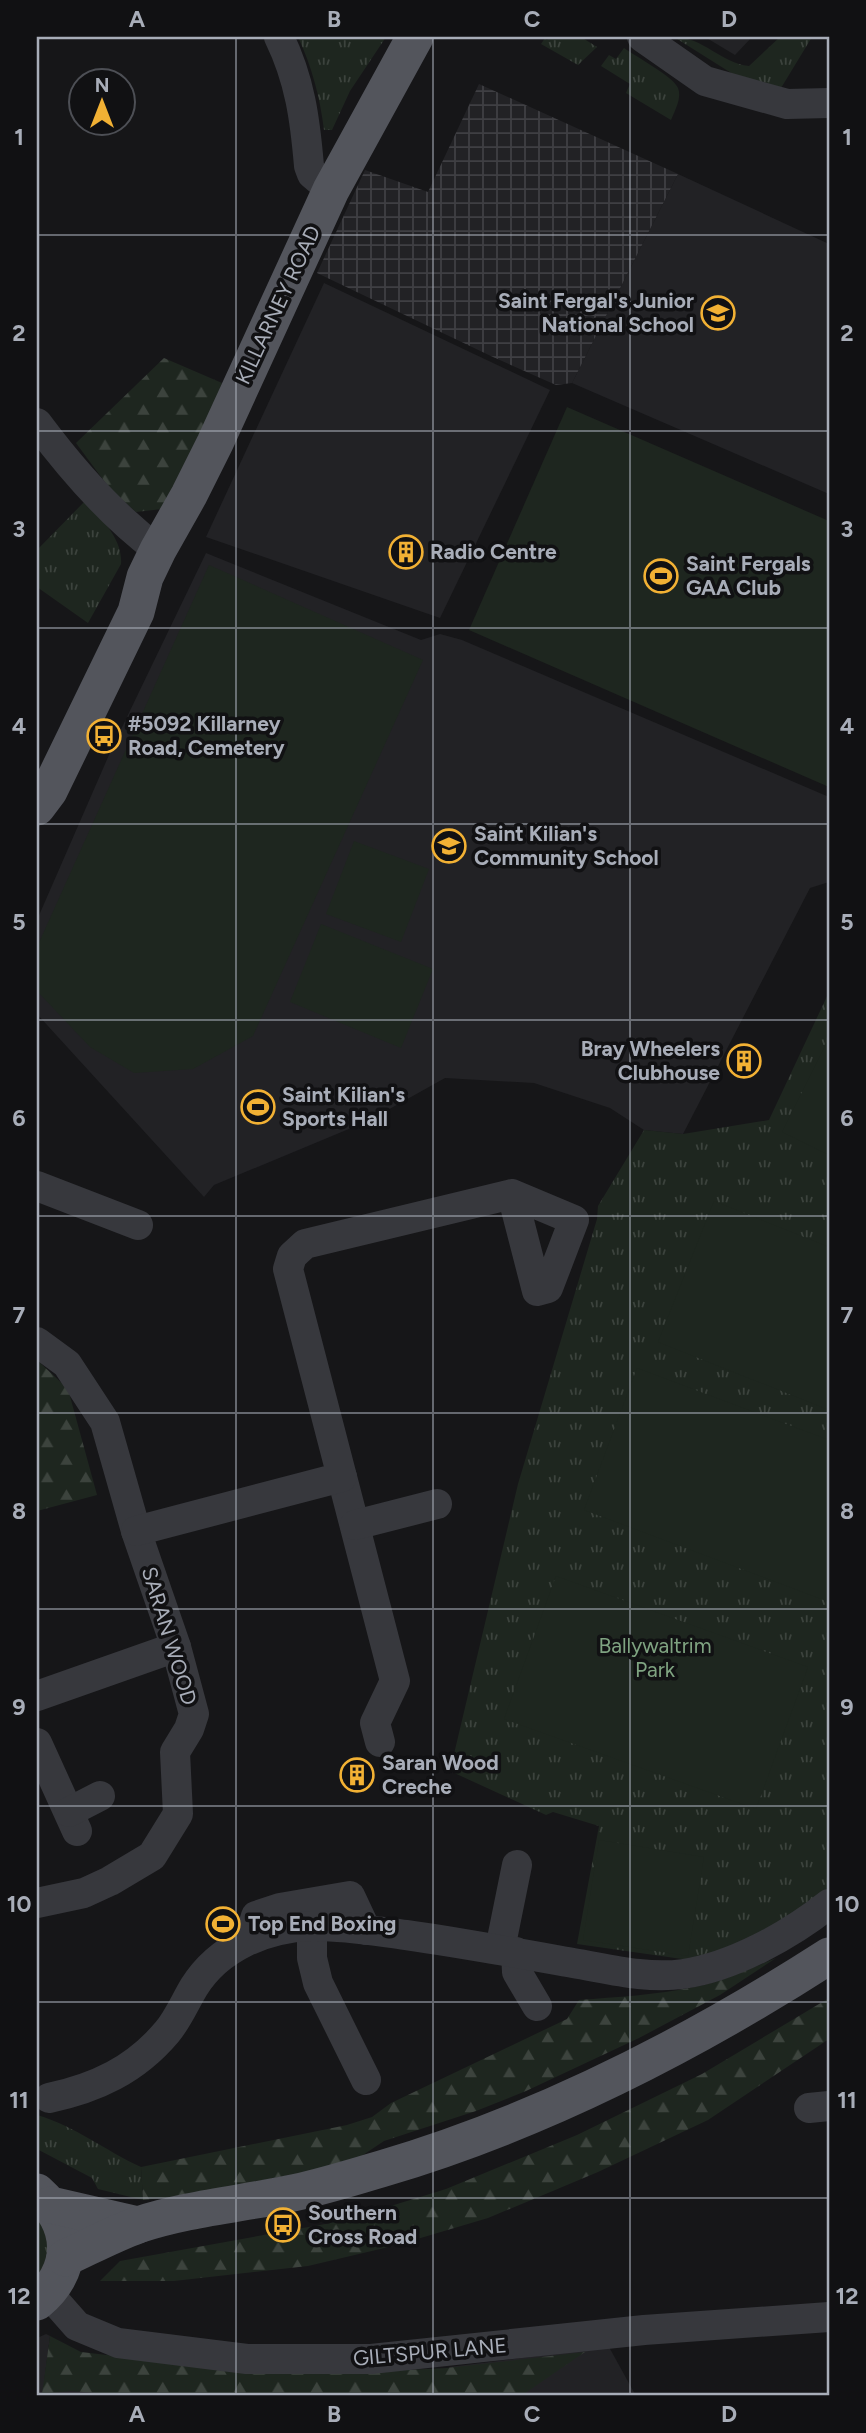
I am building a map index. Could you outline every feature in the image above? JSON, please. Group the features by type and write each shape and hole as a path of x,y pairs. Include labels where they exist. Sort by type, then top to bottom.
{"main road":[{"name":"KILLARNEY ROAD","path":"37,784 122,605 151,563 215,443 331,190 415,37"},
{"name":"KILLARNEY ROAD","path":"37,807 49,791 136,612 151,563"},
{"path":"65,2258 138,2225 318,2186 382,2169 501,2129 650,2061 711,2029 829,1956"},
{"path":"44,2198 138,2225"},
{"path":"42,2298 59,2277 65,2258 61,2221 44,2198"}],"street":[{"path":"279,37 287,52 302,100 309,166 312,174 331,190"},
{"path":"642,37 705,81 787,104 829,103"},
{"path":"37,424 61,456 130,529 151,563"},
{"path":"37,1186 138,1225"},
{"path":"380,1742 375,1723 395,1681 288,1269 292,1256 305,1244 512,1194"},
{"name":"SARAN WOOD","path":"37,1342 67,1364 105,1422 136,1531 176,1647 194,1714 189,1729 175,1752 178,1814 152,1856 84,1893 37,1903"},
{"path":"136,1531 342,1476"},
{"path":"355,1525 437,1504"},
{"path":"37,1696 176,1647"},
{"path":"37,1743 73,1821 100,1796"},
{"path":"517,1865 508,1951 537,2006"},
{"path":"251,1937 257,1916 280,1908 350,1896 366,1930"},
{"path":"49,2098 74,2093 124,2071 146,2054 168,2031 207,1969 251,1937 279,1930 312,1926 366,1930 508,1951 648,1976 683,1974 713,1967 759,1948 804,1923 829,1903"},
{"path":"312,1926 312,1958 318,1983 366,2080"},
{"name":"GILTSPUR LANE","path":"42,2298 77,2326 118,2343 247,2359 371,2359 645,2330 829,2317"}],"shaded area":[{"path":"705,37 752,37 735,55"},
{"path":"479,84 678,174 572,383 556,385 317,273 365,170 428,192"},
{"name":"Saint Fergal's Junior National School","path":"678,174 829,244 829,494 572,383"},
{"path":"324,283 550,390 440,618 206,537"},
{"name":"Saint Kilian's Community School","path":"206,553 421,640 440,634 462,640 829,797 829,882 810,888 683,1134 644,1130 610,1108 534,1083 445,1078 368,1121 214,1185 204,1197 37,1014 37,920 112,748"},
{"path":"46,2334 50,2336 44,2382 202,2396 37,2396 37,2338"},
{"path":"609,2347 636,2396 459,2396 449,2367"}],"green space":[{"path":"298,37 386,37 350,91 332,130 324,130 315,82"},
{"path":"549,37 581,37 597,47 578,65 541,44"},
{"path":"674,37 694,41 730,60 749,66 780,37 812,37 781,88 744,81"},
{"path":"624,48 675,83 679,100 671,120 626,93 630,84 601,66 609,55 616,59"},
{"path":"164,358 222,383 201,437 162,509 136,512 110,489 76,443"},
{"name":"Saint Fergals GAA Club","path":"567,407 829,521 829,787 469,630"},
{"path":"86,500 115,538 121,555 121,564 88,623 37,587 37,550"},
{"path":"209,565 423,660 253,1036 193,1069 134,1073 90,1047 37,991 37,947"},
{"path":"354,841 429,869 401,942 326,914"},
{"path":"321,924 433,969 401,1048 290,1002"},
{"name":"Ballywaltrim Park","path":"829,992 829,1890 743,1944 689,1960 577,1944 599,1826 553,1812 546,1815 450,1771 518,1484 597,1219 598,1206 644,1130 683,1134 769,1120"},
{"path":"829,1038 829,1155 782,1132"},
{"path":"714,1201 829,1247 829,1410 658,1342"},
{"path":"37,1360 68,1389 97,1495 37,1511"},
{"path":"637,1368 829,1440 829,1602 584,1510"},
{"path":"556,1576 808,1667 756,1809 504,1719"},
{"path":"599,1840 704,1857 688,1956 583,1940"},
{"path":"776,1958 720,1995 639,2038 526,2091 476,2111 384,2141 357,2159 311,2171 182,2196 143,2200 141,2167 347,2125 372,2117 391,2103 567,2019 579,2000 651,1994 704,1985"},
{"path":"829,1998 829,2039 708,2120 598,2172 488,2218 397,2245 308,2266 174,2281 100,2281 120,2261 342,2221 446,2189 577,2135 702,2074"},
{"path":"37,2115 78,2132 141,2167 143,2200 98,2189 92,2178 37,2149"},
{"path":"37,2203 55,2250 37,2285"},
{"path":"50,2336 81,2352 236,2370 365,2372 447,2368 585,2352 521,2396 133,2396 71,2391 42,2394"}],"place":[{"name":"Saint Fergal's Junior National School","path":"718,313"},
{"name":"Radio Centre","path":"406,552"},
{"name":"Saint Fergals GAA Club","path":"661,576"},
{"name":"#5092 Killarney Road, Cemetery","path":"104,736"},
{"name":"Saint Kilian's Community School","path":"449,846"},
{"name":"Bray Wheelers Clubhouse","path":"744,1061"},
{"name":"Saint Kilian's Sports Hall","path":"258,1107"},
{"name":"Saran Wood Creche","path":"357,1775"},
{"name":"Top End Boxing","path":"223,1924"},
{"name":"Southern Cross Road","path":"283,2225"}]}
